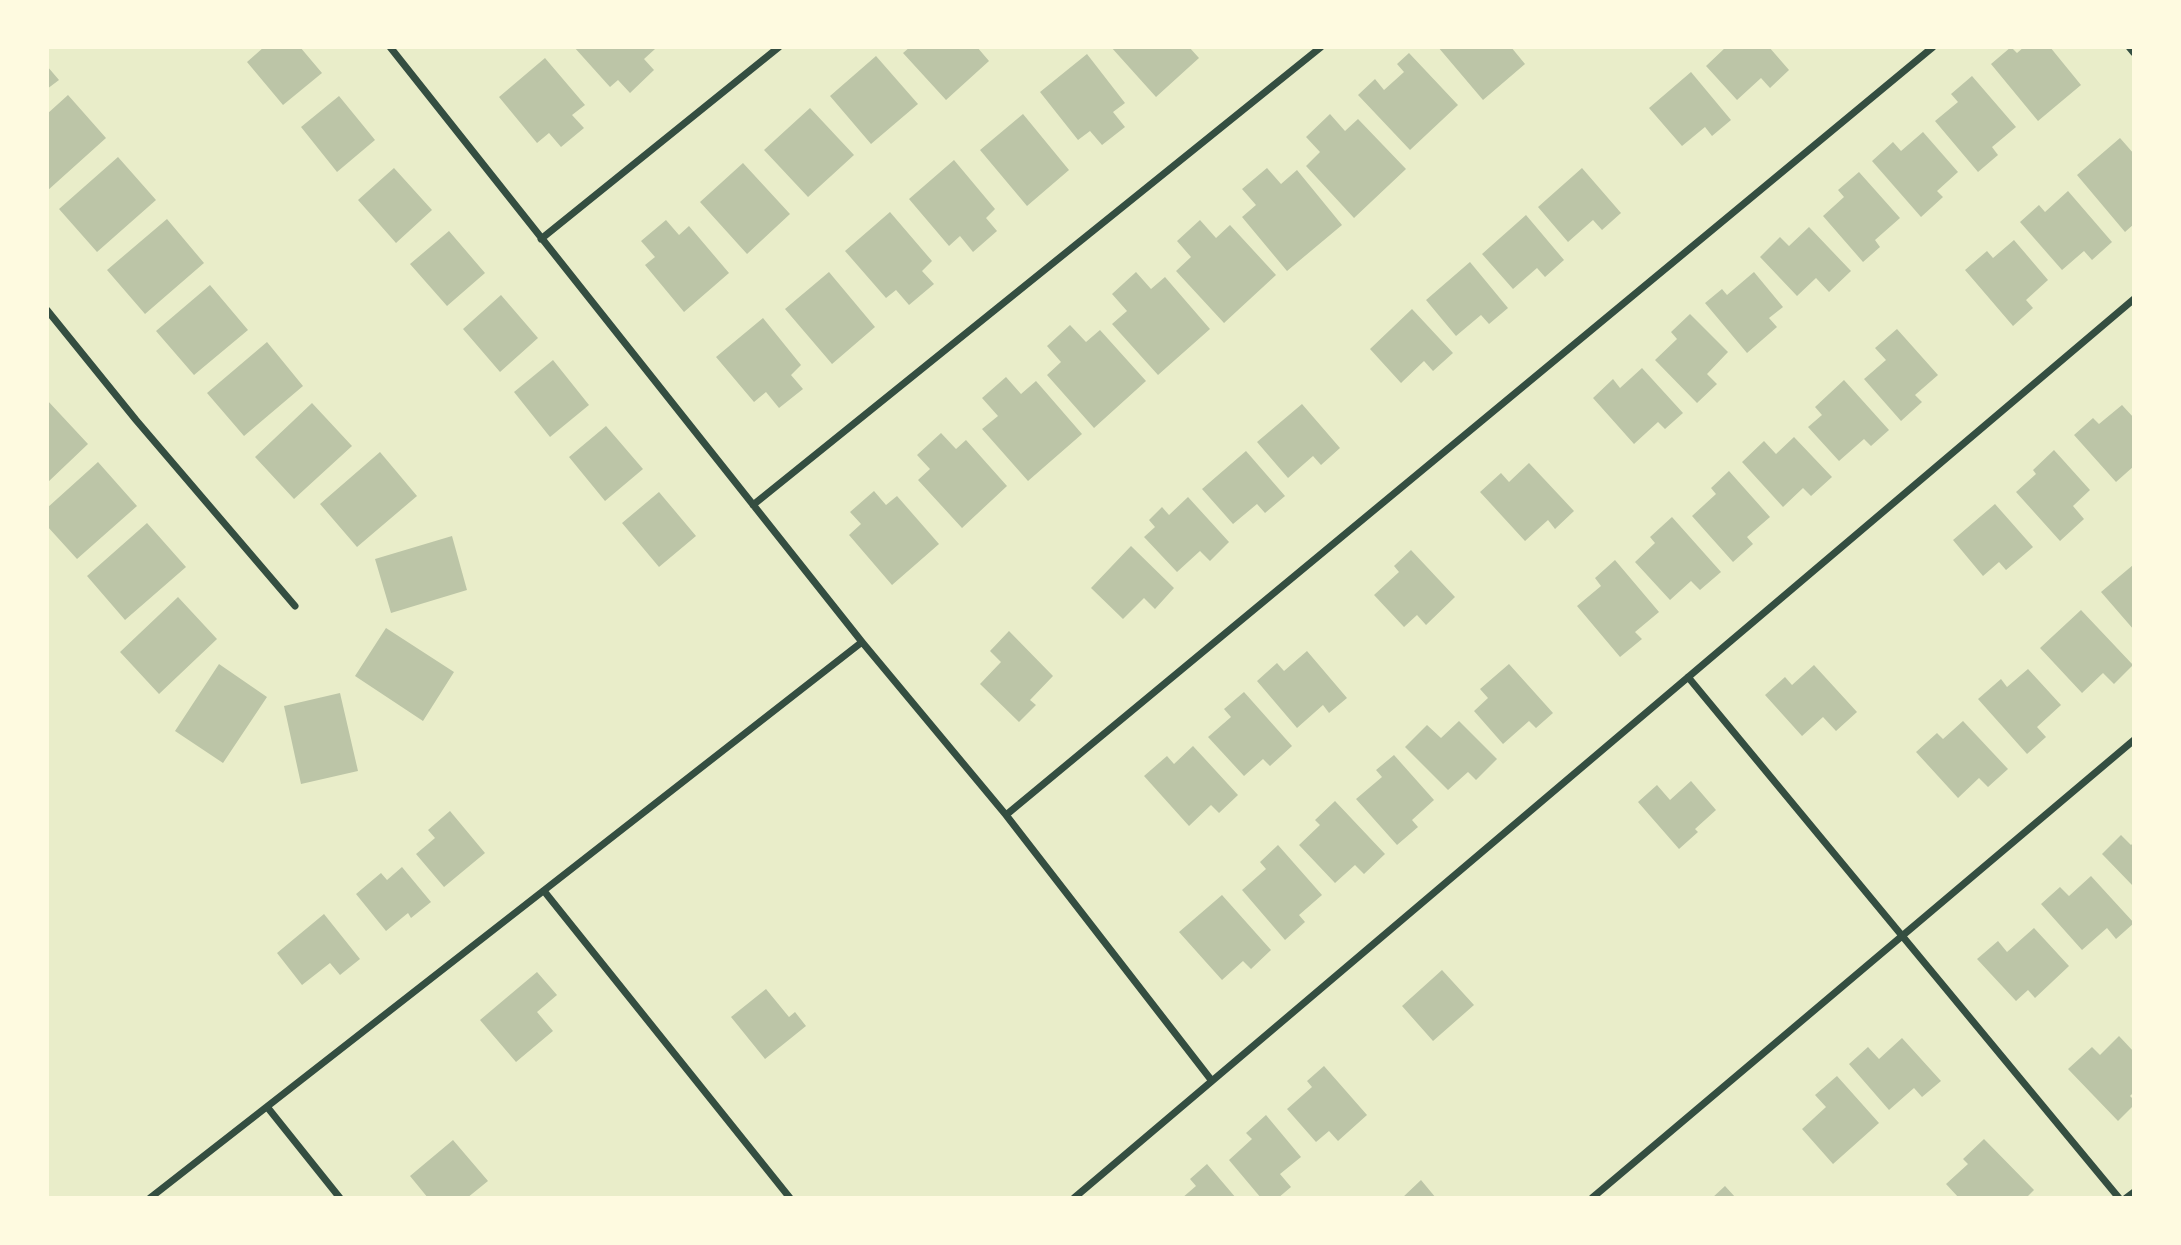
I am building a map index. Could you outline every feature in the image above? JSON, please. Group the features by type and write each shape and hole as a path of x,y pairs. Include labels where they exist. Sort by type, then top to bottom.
{"street":[{"path":"390,47 862,642 1006,815 1212,1081"},
{"path":"541,239 779,47"},
{"path":"753,505 1321,47"},
{"path":"1006,815 1933,47"},
{"path":"2129,47 2134,53"},
{"path":"1074,1198 2134,299"},
{"path":"47,310 295,606"},
{"path":"150,1198 862,642"},
{"path":"1688,677 2119,1198"},
{"path":"1592,1198 2134,740"},
{"path":"544,891 790,1198"},
{"path":"268,1108 340,1198"},
{"path":"2126,1198 2134,1192"}],"building":[{"path":"264,47 300,47 322,73 283,105 247,62"},
{"path":"574,47 653,47 655,49 644,59 654,70 630,93 618,80 610,87"},
{"path":"910,47 977,47 989,61 946,100 903,53"},
{"path":"1111,47 1189,47 1199,58 1156,97"},
{"path":"1438,47 1511,47 1525,64 1483,100"},
{"path":"1726,47 1769,47 1789,70 1770,88 1761,78 1737,100 1706,66"},
{"path":"2011,47 2017,53 2024,47 2050,47 2081,85 2038,121 1991,64"},
{"path":"1409,53 1458,105 1410,150 1358,95 1375,79 1384,90 1404,72 1397,64"},
{"path":"1087,54 1125,103 1113,112 1125,127 1102,145 1090,131 1078,140 1040,92"},
{"path":"876,56 918,104 871,144 830,96"},
{"path":"545,58 585,105 572,115 584,128 561,147 549,133 537,143 499,97"},
{"path":"47,66 59,80 47,89"},
{"path":"1691,72 1731,120 1712,136 1705,127 1682,146 1649,108"},
{"path":"1972,76 2016,127 1992,147 1998,155 1978,172 1935,121 1958,102 1951,94"},
{"path":"68,95 106,138 47,191 47,114"},
{"path":"339,96 375,140 337,172 301,127"},
{"path":"810,108 854,155 808,197 764,150"},
{"path":"1023,114 1069,170 1027,206 980,150"},
{"path":"1330,114 1345,131 1358,119 1406,169 1354,218 1306,166 1320,152 1306,137"},
{"path":"1923,132 1958,172 1937,191 1943,197 1921,217 1872,161 1893,142 1901,151"},
{"path":"2120,138 2134,154 2134,224 2125,232 2077,175"},
{"path":"118,157 156,200 97,252 59,209"},
{"path":"954,160 995,209 986,218 997,231 973,252 960,236 949,246 909,199"},
{"path":"743,163 790,214 747,254 700,202"},
{"path":"394,168 432,210 396,243 358,200"},
{"path":"1267,168 1281,184 1297,170 1342,225 1287,271 1242,217 1256,205 1242,189"},
{"path":"1582,168 1621,213 1602,230 1593,220 1568,242 1538,207"},
{"path":"1859,172 1900,218 1875,240 1880,247 1863,262 1823,216 1844,197 1838,190"},
{"path":"2068,191 2112,242 2092,260 2084,251 2062,270 2020,222 2039,205 2045,212"},
{"path":"890,212 932,261 922,271 934,284 909,305 896,290 886,298 845,251"},
{"path":"1526,215 1564,260 1545,277 1537,268 1513,289 1482,254"},
{"path":"167,219 204,263 145,314 107,270"},
{"path":"666,220 679,235 689,226 729,273 684,312 645,265 655,257 641,241"},
{"path":"1200,220 1216,238 1230,225 1276,275 1224,323 1176,271 1191,257 1177,241"},
{"path":"1809,227 1851,271 1829,292 1816,278 1797,296 1760,257 1780,237 1789,246"},
{"path":"449,231 485,273 447,306 410,264"},
{"path":"2014,240 2048,280 2026,300 2033,308 2013,326 1965,270 1987,251 1993,258"},
{"path":"1470,262 1508,308 1489,324 1481,315 1456,336 1426,300"},
{"path":"829,272 875,327 832,364 785,309"},
{"path":"1136,272 1151,289 1165,277 1210,329 1158,375 1112,324 1127,311 1112,294"},
{"path":"1754,272 1783,307 1769,318 1777,327 1747,353 1705,303 1722,289 1727,295"},
{"path":"210,285 248,330 194,375 156,331"},
{"path":"501,295 538,338 500,372 463,329"},
{"path":"1412,309 1453,353 1433,371 1424,361 1401,383 1370,349"},
{"path":"1690,314 1728,352 1707,374 1717,384 1697,403 1655,360 1677,339 1671,332"},
{"path":"763,318 801,365 791,375 803,389 779,408 766,392 754,402 716,357"},
{"path":"1070,325 1086,342 1100,330 1146,381 1094,428 1047,375 1061,362 1047,346"},
{"path":"1897,329 1938,375 1915,395 1922,402 1901,421 1864,379 1886,360 1875,348"},
{"path":"267,342 303,386 244,436 207,393"},
{"path":"553,360 589,405 550,437 514,392"},
{"path":"1642,368 1683,413 1665,429 1658,422 1634,444 1593,398 1613,379 1620,388"},
{"path":"1006,377 1021,394 1036,381 1082,434 1028,481 982,429 998,416 982,398"},
{"path":"1844,380 1889,430 1871,446 1864,439 1839,461 1808,427 1822,415 1815,407"},
{"path":"47,400 88,444 47,483"},
{"path":"312,403 352,446 294,499 255,457"},
{"path":"1302,404 1340,448 1321,465 1313,456 1288,478 1257,442"},
{"path":"2122,405 2134,418 2134,466 2116,482 2074,435 2093,418 2099,424"},
{"path":"606,426 643,469 605,501 569,457"},
{"path":"941,433 956,449 966,440 1007,486 962,528 918,480 930,469 917,455"},
{"path":"1794,437 1832,477 1811,496 1803,488 1783,507 1742,462 1764,441 1776,454"},
{"path":"2054,450 2090,490 2073,506 2084,519 2060,541 2016,492 2036,474 2033,470"},
{"path":"1246,451 1285,496 1265,513 1257,504 1233,524 1202,489"},
{"path":"380,452 417,496 357,547 320,504"},
{"path":"98,462 137,506 77,559 47,526 47,508"},
{"path":"1529,463 1574,511 1555,529 1548,520 1525,541 1480,492 1501,473 1509,482"},
{"path":"1729,471 1770,517 1747,537 1753,544 1733,562 1692,516 1716,494 1711,488"},
{"path":"874,491 886,505 897,496 939,544 892,585 849,535 861,524 850,512"},
{"path":"659,492 696,536 659,567 622,523"},
{"path":"1188,497 1229,542 1210,561 1200,551 1177,572 1144,537 1155,527 1149,520 1162,507 1169,515"},
{"path":"1995,504 2033,547 2006,570 1999,562 1983,576 1953,540"},
{"path":"1672,517 1721,572 1700,590 1691,581 1670,600 1635,562 1655,543 1650,537"},
{"path":"147,523 186,567 125,620 87,576"},
{"path":"452,536 467,590 391,613 375,559"},
{"path":"1131,546 1174,588 1155,609 1144,598 1123,619 1091,588"},
{"path":"1411,550 1455,597 1426,625 1417,615 1404,627 1374,595 1399,572 1394,566"},
{"path":"1615,560 1659,612 1635,632 1642,639 1620,657 1577,606 1601,586 1595,578"},
{"path":"2134,566 2134,630 2101,592"},
{"path":"178,597 217,639 159,694 120,652"},
{"path":"2081,610 2133,665 2114,684 2103,673 2082,693 2040,648"},
{"path":"386,628 454,672 423,721 355,676"},
{"path":"1009,631 1053,676 1030,700 1036,705 1019,722 980,684 1001,662 990,651"},
{"path":"1307,651 1347,698 1329,713 1323,705 1297,728 1257,681 1277,663 1284,671"},
{"path":"219,664 267,697 223,763 175,731"},
{"path":"1509,664 1553,713 1536,728 1529,721 1503,744 1474,711 1488,698 1480,689"},
{"path":"1814,665 1857,712 1836,731 1823,717 1802,736 1765,695 1785,677 1792,685"},
{"path":"2028,669 2061,705 2037,727 2046,737 2027,754 1978,699 2001,679 2007,687"},
{"path":"1244,692 1292,746 1270,766 1263,759 1244,776 1208,737 1231,717 1224,709"},
{"path":"340,693 358,771 301,784 284,706"},
{"path":"1459,721 1497,759 1476,780 1468,772 1448,790 1405,747 1427,725 1441,738"},
{"path":"1963,721 2008,769 1988,787 1979,778 1958,798 1916,752 1937,733 1943,739"},
{"path":"1193,746 1238,795 1219,813 1211,805 1189,826 1144,776 1167,756 1174,764"},
{"path":"1394,755 1434,800 1412,820 1418,827 1397,845 1356,799 1382,777 1376,770"},
{"path":"1691,781 1716,810 1695,829 1698,832 1679,849 1638,802 1657,785 1670,800"},
{"path":"1335,801 1385,854 1364,874 1355,865 1335,883 1299,845 1320,825 1315,820"},
{"path":"450,811 485,853 444,887 416,854 435,838 428,830"},
{"path":"2121,835 2131,845 2134,842 2134,887 2102,854"},
{"path":"1278,845 1322,895 1299,915 1305,922 1285,940 1242,890 1266,869 1260,862"},
{"path":"402,867 431,902 411,918 408,913 386,931 356,894 381,873 387,880"},
{"path":"2091,876 2134,923 2116,939 2107,928 2082,950 2041,904 2060,887 2069,896"},
{"path":"1222,895 1271,950 1251,969 1243,961 1222,980 1179,932"},
{"path":"324,914 360,959 340,975 330,963 302,985 277,953"},
{"path":"2034,928 2069,966 2035,998 2028,990 2016,1001 1977,959 1998,941 2007,952"},
{"path":"1442,970 1474,1005 1433,1041 1402,1006"},
{"path":"537,972 557,995 537,1012 553,1031 516,1062 480,1020"},
{"path":"766,989 789,1017 795,1012 806,1026 765,1059 731,1017"},
{"path":"2119,1036 2134,1052 2134,1092 2130,1096 2134,1105 2118,1121 2068,1069 2092,1047 2100,1055"},
{"path":"1902,1038 1941,1081 1922,1097 1914,1088 1889,1110 1849,1064 1868,1047 1879,1059"},
{"path":"1324,1066 1367,1115 1338,1141 1329,1131 1316,1142 1287,1109 1312,1087 1307,1081"},
{"path":"1837,1076 1879,1123 1833,1164 1802,1129 1826,1107 1815,1095"},
{"path":"1266,1115 1301,1157 1280,1174 1291,1187 1278,1198 1261,1198 1229,1160 1252,1139 1246,1133"},
{"path":"1984,1139 2034,1190 2026,1198 1959,1198 1946,1184 1968,1164 1963,1159"},
{"path":"453,1140 488,1181 467,1198 428,1198 410,1176"},
{"path":"1207,1164 1236,1198 1182,1198 1196,1186 1190,1179"},
{"path":"1421,1180 1436,1198 1402,1198"},
{"path":"1725,1186 1736,1198 1712,1198"}]}
